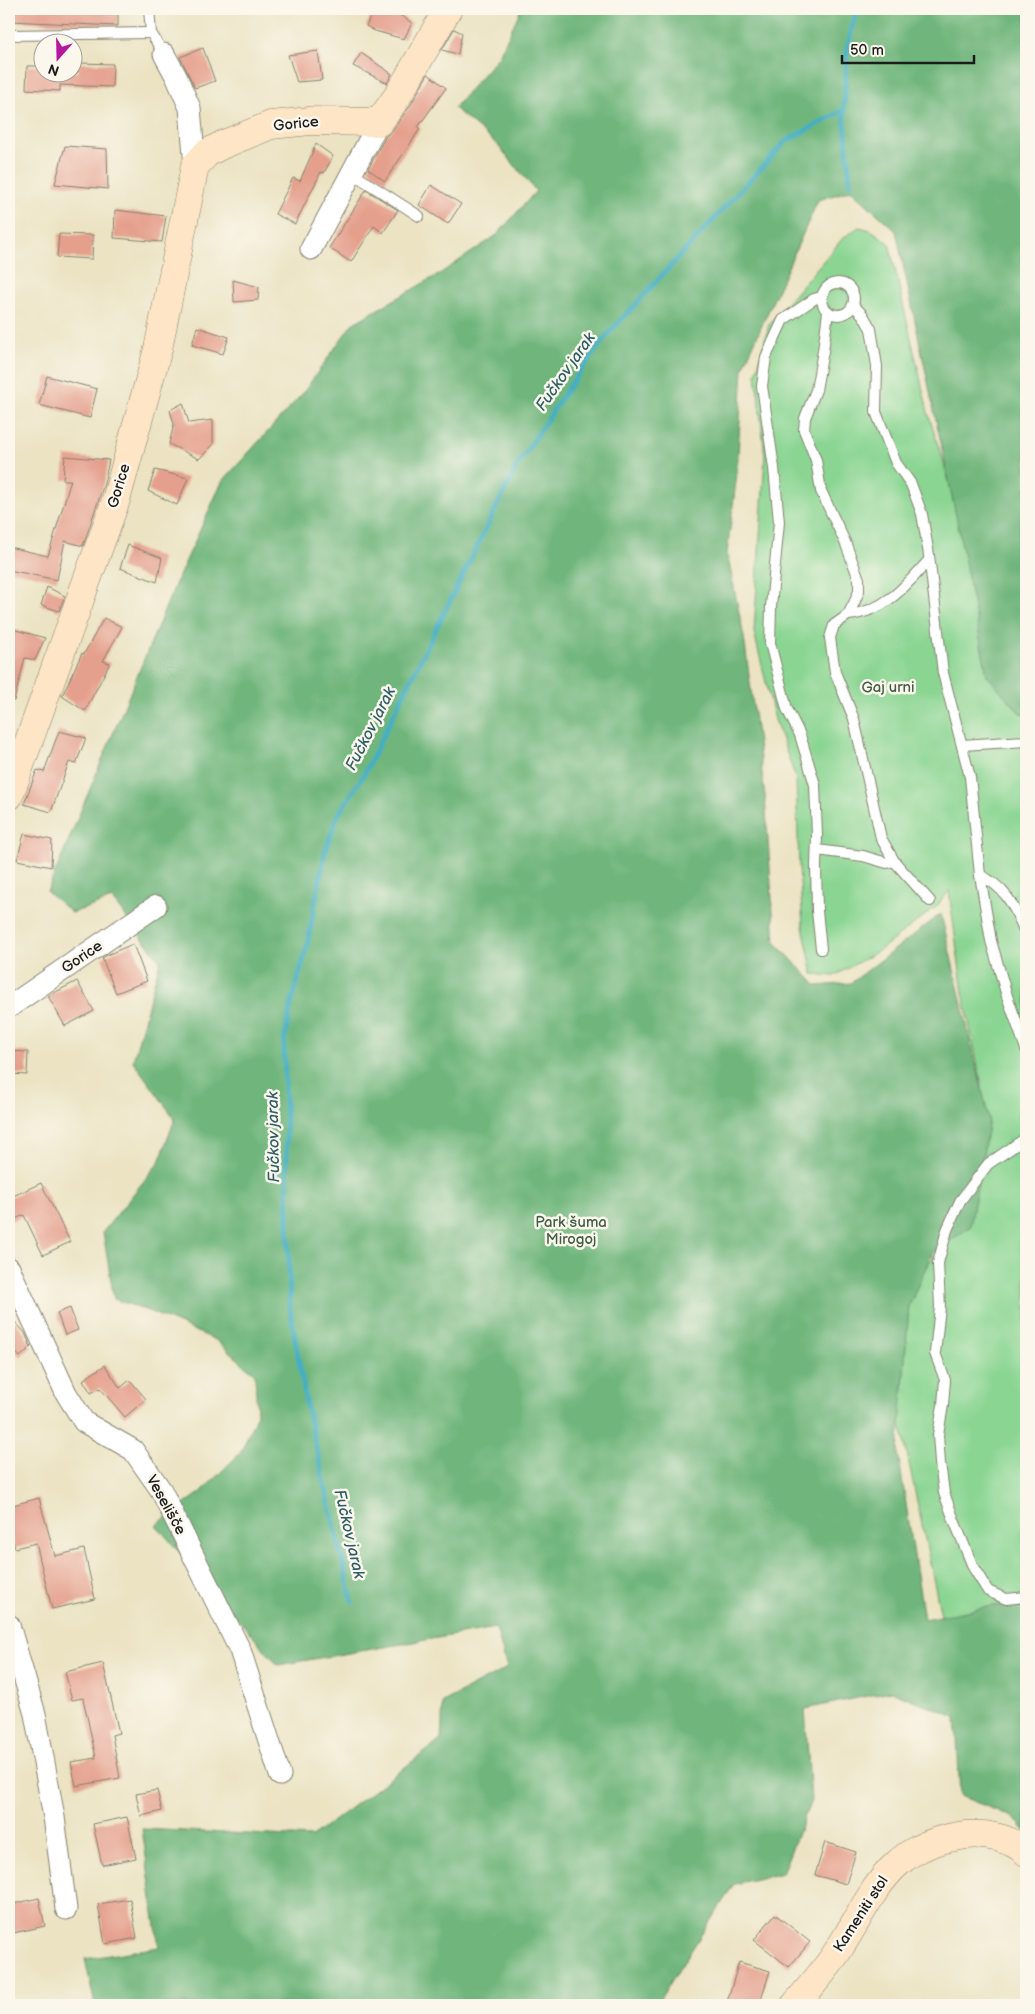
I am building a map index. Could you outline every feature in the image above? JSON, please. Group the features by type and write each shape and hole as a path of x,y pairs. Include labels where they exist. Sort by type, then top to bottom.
{"street":[{"path":"311,250 379,122 397,97 448,9"},
{"name":"Gorice","path":"9,796 116,500 158,349 195,166 190,108 164,54"},
{"name":"Gorice","path":"195,166 208,153 222,145 271,125 310,121 379,122"},
{"name":"Gorice","path":"9,1007 156,906"},
{"name":"Veselišče","path":"9,1268 66,1393 84,1422 133,1450 161,1490 240,1650 280,1775"},
{"path":"9,1625 35,1714 54,1817 66,1909"},
{"name":"Kameniti stol","path":"795,2005 830,1962 878,1884 900,1859 923,1845 950,1837 976,1834 1003,1839 1026,1852"}],"lane":[{"path":"149,9 151,33 164,54"},
{"path":"9,36 151,33"},
{"path":"352,173 419,216"},
{"path":"840,283 848,287 853,294 852,305 843,314 836,315 828,312 823,306 822,297 825,289 832,284 840,283"},
{"path":"821,949 817,911 815,784 803,744 787,709 770,643 771,607 780,522 762,386 766,357 783,320 808,302 822,297"},
{"path":"852,305 863,315 871,329 877,366 876,412 896,463 911,484 922,514 943,673 970,776 980,875 991,941 1007,996 1026,1049"},
{"path":"828,312 816,390 804,418 804,430 816,460 821,491 845,542 859,579 859,591 848,614 834,625 830,638 835,672 854,719 881,838 894,861 930,901"},
{"path":"848,614 857,614 880,606 896,595 929,560"},
{"path":"962,745 1026,741"},
{"path":"817,850 854,855 887,863 894,861"},
{"path":"980,875 991,881 1011,900 1026,934"},
{"path":"1026,1138 988,1164 960,1201 947,1230 938,1262 940,1307 935,1353 945,1380 938,1435 940,1463 944,1493 954,1520 973,1567 988,1591 1006,1599 1026,1597"}],"green space":[{"name":"Park šuma Mirogoj","path":"521,9 1026,9 1026,714 1020,713 987,675 957,520 896,231 851,190 818,200 743,368 737,473 727,553 744,637 765,796 775,942 817,986 851,983 941,914 989,1120 970,1227 932,1253 909,1306 898,1453 924,1619 1026,1600 1026,1832 1013,1817 960,1796 956,1717 891,1691 805,1709 811,1801 782,1873 734,1884 656,2005 95,2005 85,1959 159,1947 142,1829 312,1837 441,1740 443,1702 507,1668 496,1628 278,1665 156,1525 200,1493 241,1452 257,1414 255,1374 216,1340 151,1312 114,1299 103,1232 159,1162 175,1119 133,1061 160,961 112,899 72,913 47,892 175,585 222,482 303,393 352,324 441,273 497,235 536,191 497,144 454,108 499,56"},
{"name":"Gaj urni","path":"859,227 871,230 889,243 928,412 1019,712 1026,713 1026,1641 942,1620 882,1335 961,1214 978,1159 982,1086 963,993 949,891 936,907 880,950 834,976 813,974 803,926 796,779 775,720 754,632 765,457 756,374 769,324 843,238"}],"building":[{"path":"9,9 118,9 118,26 9,21"},
{"path":"374,9 391,9 412,23 404,39 375,31 366,26"},
{"path":"454,29 462,33 458,54 442,50"},
{"path":"203,48 215,81 195,88 180,57"},
{"path":"318,51 322,80 297,82 288,55"},
{"path":"361,53 392,74 387,83 353,66"},
{"path":"82,63 113,64 112,87 60,85 60,91 26,89 27,66 32,66 32,82 82,82"},
{"path":"428,74 446,88 418,127 420,129 385,181 368,169 386,136 392,131 410,106"},
{"path":"316,144 333,156 324,173 321,172 295,224 275,214 293,178 300,181"},
{"path":"65,146 107,149 108,189 55,184"},
{"path":"431,185 461,204 448,224 419,205"},
{"path":"366,190 398,210 383,233 374,226 351,262 329,248"},
{"path":"115,210 166,216 162,242 114,238"},
{"path":"59,234 93,235 92,259 57,257"},
{"path":"233,280 259,287 258,300 234,302"},
{"path":"197,327 229,337 223,354 192,345"},
{"path":"47,376 97,389 90,418 39,405"},
{"path":"183,403 189,423 213,420 213,445 199,459 169,444 174,424 170,410"},
{"path":"65,456 109,460 104,484 83,546 65,541 57,580 9,570 9,547 48,556 71,480 63,480"},
{"path":"155,470 188,478 177,505 148,491"},
{"path":"128,545 162,558 157,582 120,568"},
{"path":"47,587 65,596 59,611 41,605"},
{"path":"104,618 122,627 103,661 110,663 85,711 62,696 82,653 84,654"},
{"path":"9,628 45,638 35,660 25,658 14,701 9,701"},
{"path":"59,731 86,738 76,764 69,762 51,812 24,804 37,770 44,772"},
{"path":"24,834 52,840 51,867 17,860"},
{"path":"133,944 147,981 116,993 102,958"},
{"path":"77,981 94,1011 65,1026 48,996"},
{"path":"9,1051 28,1052 27,1075 9,1074"},
{"path":"41,1183 70,1242 43,1255 24,1215 9,1222 9,1198"},
{"path":"70,1308 78,1330 65,1335 57,1313"},
{"path":"9,1315 25,1333 31,1347 20,1357 9,1345"},
{"path":"105,1365 120,1388 130,1380 146,1399 125,1417 100,1388 91,1393 83,1380"},
{"path":"39,1498 55,1556 84,1549 95,1599 52,1609 36,1543 15,1548 9,1527 9,1506"},
{"path":"103,1663 119,1733 112,1735 120,1778 76,1786 71,1762 96,1758 83,1698 72,1700 65,1672"},
{"path":"157,1790 162,1811 141,1816 136,1794"},
{"path":"127,1817 136,1858 102,1865 93,1824"},
{"path":"825,1842 856,1852 846,1884 815,1875"},
{"path":"39,1898 45,1926 9,1934 9,1905"},
{"path":"130,1899 137,1938 105,1944 98,1904"},
{"path":"775,1914 810,1942 789,1967 754,1940"},
{"path":"739,1962 770,1971 759,2005 726,2005"}],"waterway":[{"name":"Fučkov jarak","path":"352,1601 307,1408 290,1309 284,1043 290,1009 307,946 325,852 337,817 364,774 517,466 566,391 607,335 786,141 844,110 847,48 857,9"},
{"path":"844,110 850,184"}]}
